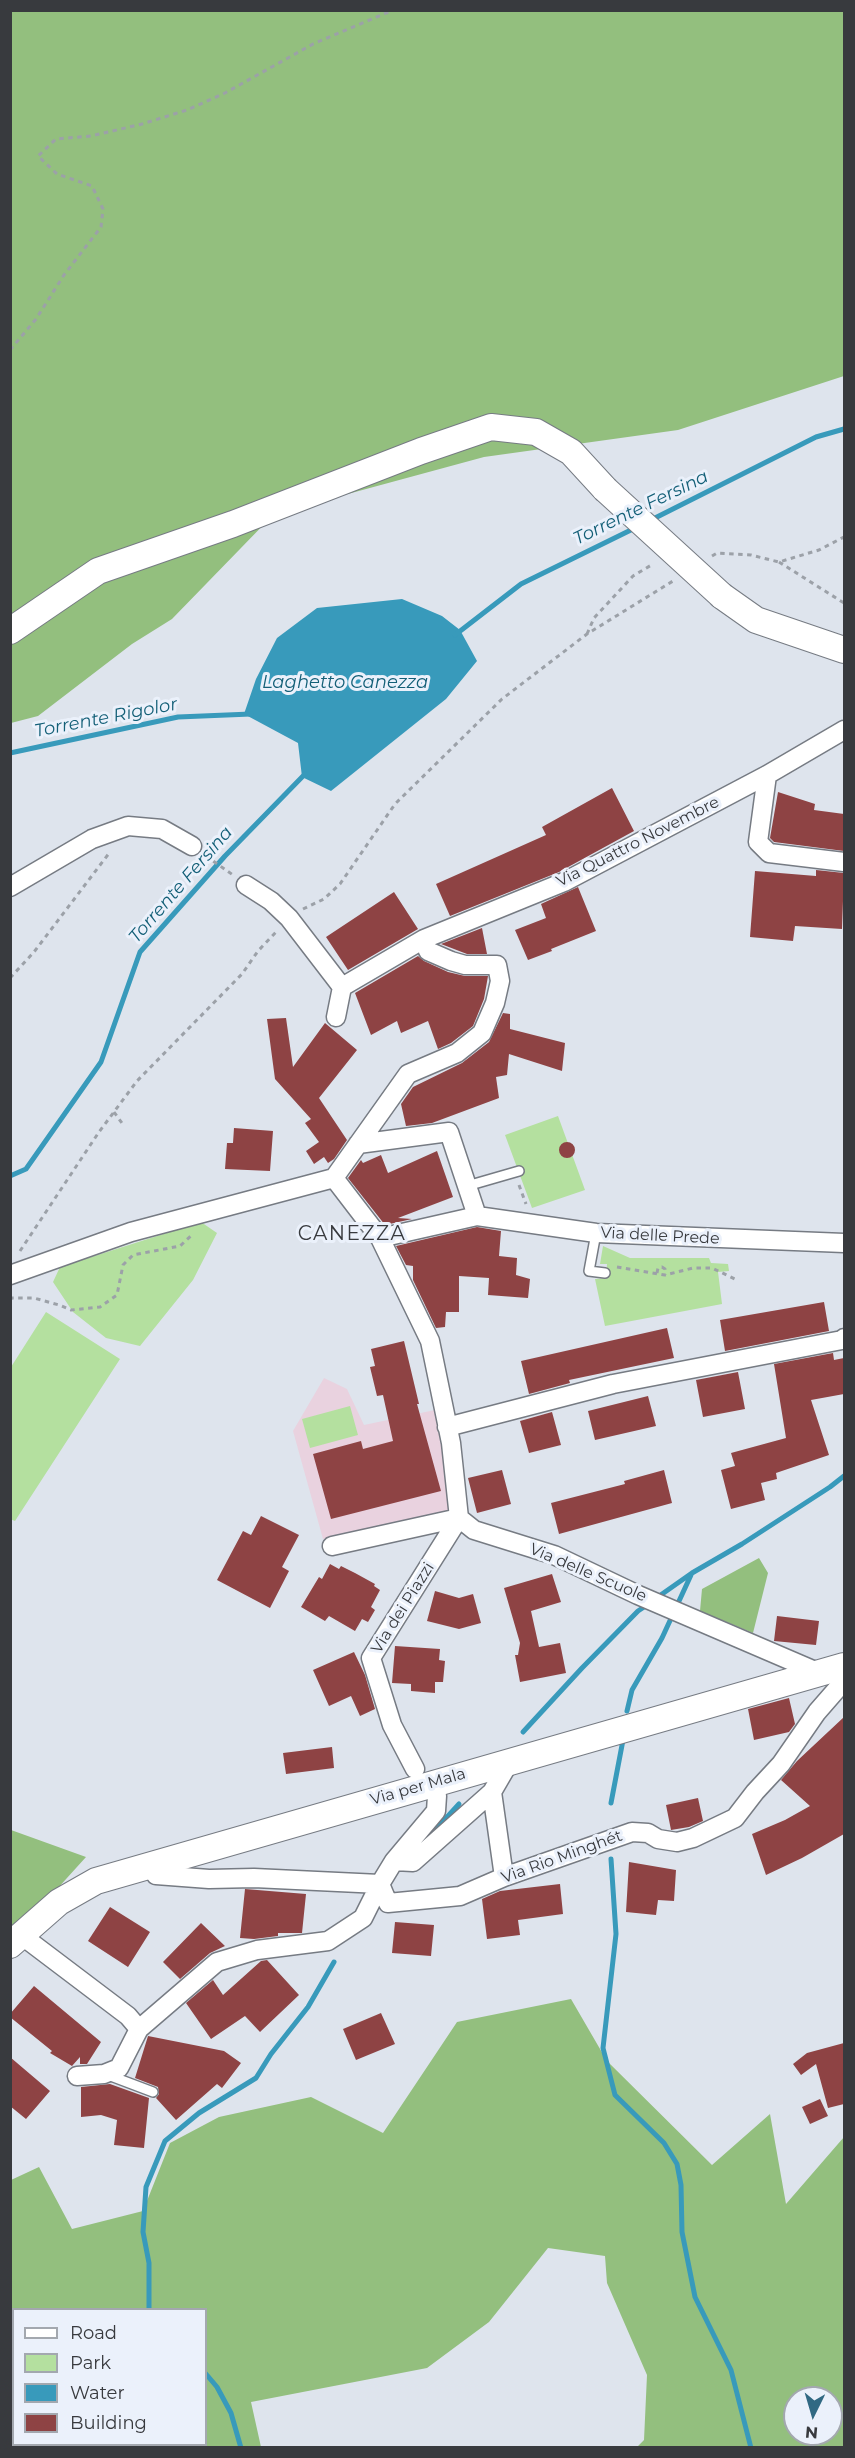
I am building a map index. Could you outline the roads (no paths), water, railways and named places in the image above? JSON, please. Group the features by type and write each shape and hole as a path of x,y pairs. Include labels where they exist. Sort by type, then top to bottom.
{"main road":[{"path":"10,631 98,571 233,524 421,451 490,427 536,432 571,452 605,489 722,596 756,620 844,650"},
{"name":"Via per Mala","path":"16,1940 59,1902 96,1881 510,1761 837,1674"}],"street":[{"name":"Via Quattro Novembre","path":"342,987 424,939 564,882 767,775 844,730"},
{"path":"767,775 758,842 769,854 844,862"},
{"path":"10,887 92,838 128,826 162,829 192,846"},
{"path":"246,885 271,901 290,918 342,987 336,1017"},
{"path":"13,1267 204,1211 218,1210 334,1178 408,1074 458,1053 482,1033 495,1003 500,981 497,964 465,965 451,961 428,951 424,939"},
{"path":"358,1144 449,1132 477,1216 380,1238"},
{"path":"332,1546 459,1518 447,1427 430,1341 380,1238 334,1178"},
{"name":"Via delle Prede","path":"477,1216 596,1233 844,1243"},
{"path":"447,1427 613,1384 844,1338"},
{"name":"Via delle Scuole","path":"459,1518 474,1530 554,1555 680,1613 837,1674"},
{"name":"Via dei Piazzi","path":"415,1769 392,1725 371,1658 459,1518"},
{"name":"Via Rio Minghét","path":"380,1884 388,1903 460,1896 504,1876 632,1832 648,1833 658,1839 677,1842 693,1838 735,1818 781,1764 817,1712 837,1674"},
{"path":"394,1861 413,1862 492,1792 510,1761"},
{"path":"492,1792 504,1876"},
{"path":"77,2076 105,2074 119,2068 139,2030 217,1962 256,1950 328,1941 363,1918 394,1861 436,1811 437,1796"},
{"path":"150,1865 156,1875 188,1878 380,1884"},
{"path":"16,1940 128,2016 139,2030"}],"lane":[{"path":"467,1186 517,1171"},
{"path":"596,1233 589,1271 607,1270"},
{"path":"105,2074 153,2092"}],"water":[{"name":"Laghetto Canezza","path":"402,599 442,616 460,630 477,661 446,699 331,791 302,777 298,743 244,714 256,679 277,638 317,608"}],"waterway":[{"name":"Torrente Fersina","path":"651,520 816,437 844,429"},
{"name":"Torrente Fersina","path":"455,635 521,584 637,527"},
{"name":"Torrente Rigolor","path":"10,753 178,717 251,714"},
{"name":"Torrente Fersina","path":"10,1176 26,1169 101,1062 140,952 225,856 305,774"},
{"path":"655,1599 844,1476"},
{"path":"627,1711 632,1690 662,1638 691,1575"},
{"path":"523,1732 582,1668 638,1611 647,1605"},
{"path":"611,1803 623,1740"},
{"path":"427,1839 459,1804"},
{"path":"611,1859 616,1934 603,2048 615,2095 664,2143 677,2164 681,2185 682,2232 695,2297 731,2370 751,2448"},
{"path":"149,2308 149,2263 143,2232 146,2187 165,2141 199,2113 256,2078 271,2054 308,2007 334,1962"},
{"path":"207,2375 217,2387 231,2413 241,2448"}],"district":[{"name":"CANEZZA","path":"352,1234"}]}
